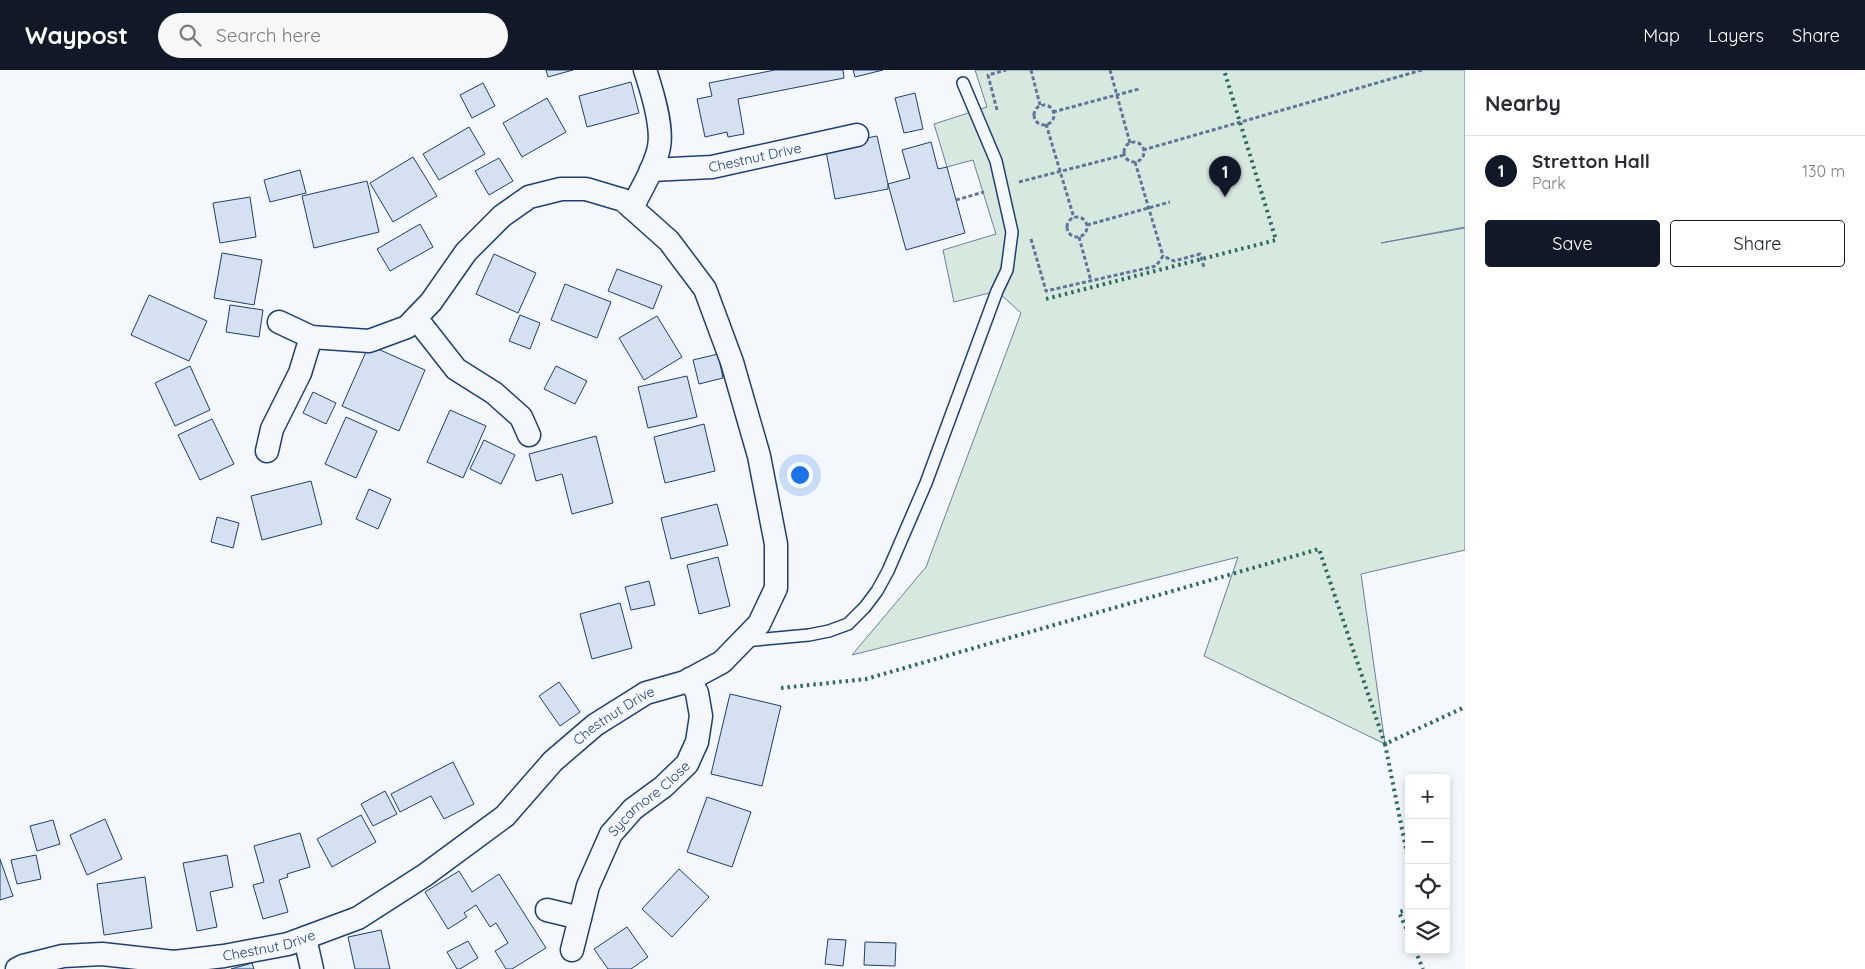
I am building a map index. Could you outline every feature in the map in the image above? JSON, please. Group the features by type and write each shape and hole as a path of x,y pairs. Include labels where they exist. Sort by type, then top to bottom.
{"street":[{"path":"632,208 651,170 659,146 652,92 645,70"},
{"name":"Chestnut Drive","path":"651,170 712,168 857,134"},
{"name":"Chestnut Drive","path":"17,969 73,955 102,954 174,962 224,956 288,944 358,918 425,876 505,816 553,761 595,725 646,693 690,679 722,662 760,624 776,588 776,544 759,456 732,362 706,289 669,242 624,200 586,189 560,189 529,197 502,216 466,252 431,302 407,327 369,340 311,337"},
{"path":"416,318 456,370 494,392 521,417 529,435"},
{"path":"267,451 272,429 300,373 311,337 279,322"},
{"name":"Sycamore Close","path":"572,950 588,886 611,834 633,809 662,787 687,764 697,742 701,716 697,693 690,679"},
{"path":"547,910 580,918"},
{"path":"304,938 312,969"}],"lane":[{"path":"742,641 829,631 848,624 865,607 888,571 926,483 997,291 1007,270 1012,232 996,161 963,83"}],"path":[{"path":"997,111 988,75 1006,70"},
{"path":"1031,70 1040,105"},
{"path":"1110,70 1130,143"},
{"path":"1143,150 1422,70"},
{"path":"1053,112 1139,89"},
{"path":"1040,105 1050,107 1053,112 1052,119 1046,124 1039,123 1034,118 1035,109 1040,105"},
{"path":"1046,124 1074,218"},
{"path":"1130,143 1137,143 1143,150 1141,159 1135,162 1129,161 1124,155 1125,147 1130,143"},
{"path":"956,200 1124,155"},
{"path":"1135,162 1163,256 1174,261 1200,254 1204,267"},
{"path":"1087,225 1170,202"},
{"path":"1074,218 1084,220 1087,225 1086,232 1078,237 1072,236 1068,231 1068,225 1074,218"},
{"path":"1031,237 1046,291 1156,266 1163,256"},
{"path":"1078,237 1091,281"}],"shaded area":[{"path":"975,70 1465,70 1465,227 1381,243 1465,228 1465,550 1361,574 1385,744 1204,656 1238,557 852,655 926,567 1021,313 997,291 954,302 943,250 996,234 973,160 947,167 934,124 987,107"}],"building":[{"path":"546,70 573,70 548,77"},
{"path":"775,70 843,70 844,78 738,99 744,134 728,137 727,132 705,137 697,99 712,96 709,83"},
{"path":"853,70 883,70 855,77"},
{"path":"631,82 639,113 587,127 579,96"},
{"path":"483,83 495,106 472,118 460,95"},
{"path":"915,93 923,129 904,133 895,98"},
{"path":"547,98 566,132 522,157 503,123"},
{"path":"469,127 485,154 439,180 423,154"},
{"path":"877,136 888,189 835,199 825,146"},
{"path":"931,142 938,169 947,167 965,233 906,250 888,184 910,178 902,150"},
{"path":"413,157 437,196 393,222 370,183"},
{"path":"499,158 513,181 489,195 475,171"},
{"path":"300,170 306,193 270,202 264,180"},
{"path":"367,181 379,232 314,248 302,196"},
{"path":"250,197 256,237 220,243 213,203"},
{"path":"420,224 433,247 390,271 377,249"},
{"path":"222,253 262,260 254,305 214,298"},
{"path":"494,254 536,273 518,313 476,294"},
{"path":"617,269 662,286 653,309 608,291"},
{"path":"565,284 611,302 597,338 551,320"},
{"path":"149,295 207,321 189,361 131,335"},
{"path":"230,305 263,310 259,337 226,332"},
{"path":"520,315 540,323 530,349 509,341"},
{"path":"657,316 682,357 644,380 619,338"},
{"path":"369,345 425,370 399,431 342,406"},
{"path":"718,354 723,378 699,384 693,360"},
{"path":"190,366 210,410 175,426 155,383"},
{"path":"556,366 587,381 575,404 544,389"},
{"path":"687,376 697,417 648,428 638,387"},
{"path":"313,392 336,403 326,424 303,413"},
{"path":"450,410 486,426 463,478 427,462"},
{"path":"346,417 377,431 356,478 325,464"},
{"path":"212,419 234,464 200,480 178,435"},
{"path":"704,424 715,471 665,483 654,437"},
{"path":"596,436 613,503 572,514 562,474 536,481 529,454"},
{"path":"484,440 515,455 501,484 470,469"},
{"path":"311,481 322,524 262,540 251,496"},
{"path":"369,489 391,499 378,529 356,519"},
{"path":"717,504 728,545 671,559 661,518"},
{"path":"217,517 239,523 233,548 211,542"},
{"path":"718,557 730,606 699,614 687,565"},
{"path":"649,581 655,605 631,610 625,587"},
{"path":"620,603 632,648 592,659 580,614"},
{"path":"559,682 580,712 560,726 539,696"},
{"path":"730,694 781,706 762,786 711,774"},
{"path":"453,762 474,804 444,819 431,796 400,812 391,794"},
{"path":"385,791 397,814 373,826 361,804"},
{"path":"707,797 751,812 732,867 687,852"},
{"path":"361,815 376,842 332,867 317,839"},
{"path":"105,819 122,859 87,875 70,835"},
{"path":"53,820 60,844 37,851 30,826"},
{"path":"300,833 310,867 287,874 288,877 279,880 288,912 263,919 253,885 264,882 254,846"},
{"path":"36,855 41,879 17,884 11,860"},
{"path":"227,855 233,887 210,892 217,927 197,931 183,863"},
{"path":"0,859 13,896 0,900"},
{"path":"679,869 709,897 672,937 642,909"},
{"path":"459,871 472,892 499,874 546,948 512,969 506,969 495,951 508,943 496,923 490,927 476,905 464,913 467,917 448,929 425,892"},
{"path":"145,877 152,928 104,935 97,884"},
{"path":"627,927 648,957 631,969 608,969 594,949"},
{"path":"381,930 390,969 355,969 348,937"},
{"path":"828,939 846,940 843,966 825,964"},
{"path":"468,941 478,958 457,969 447,952"},
{"path":"865,942 896,943 895,966 864,965"},
{"path":"252,963 254,969 231,969"}],"hedge":[{"path":"1046,299 1276,240 1224,70"},
{"path":"781,688 866,679 1319,549 1385,744 1465,707"},
{"path":"1385,744 1405,844"},
{"path":"1405,910 1399,912 1405,926"},
{"path":"1417,954 1423,969"}],"place":[{"name":"Stretton Hall","path":"1225,197"}]}
